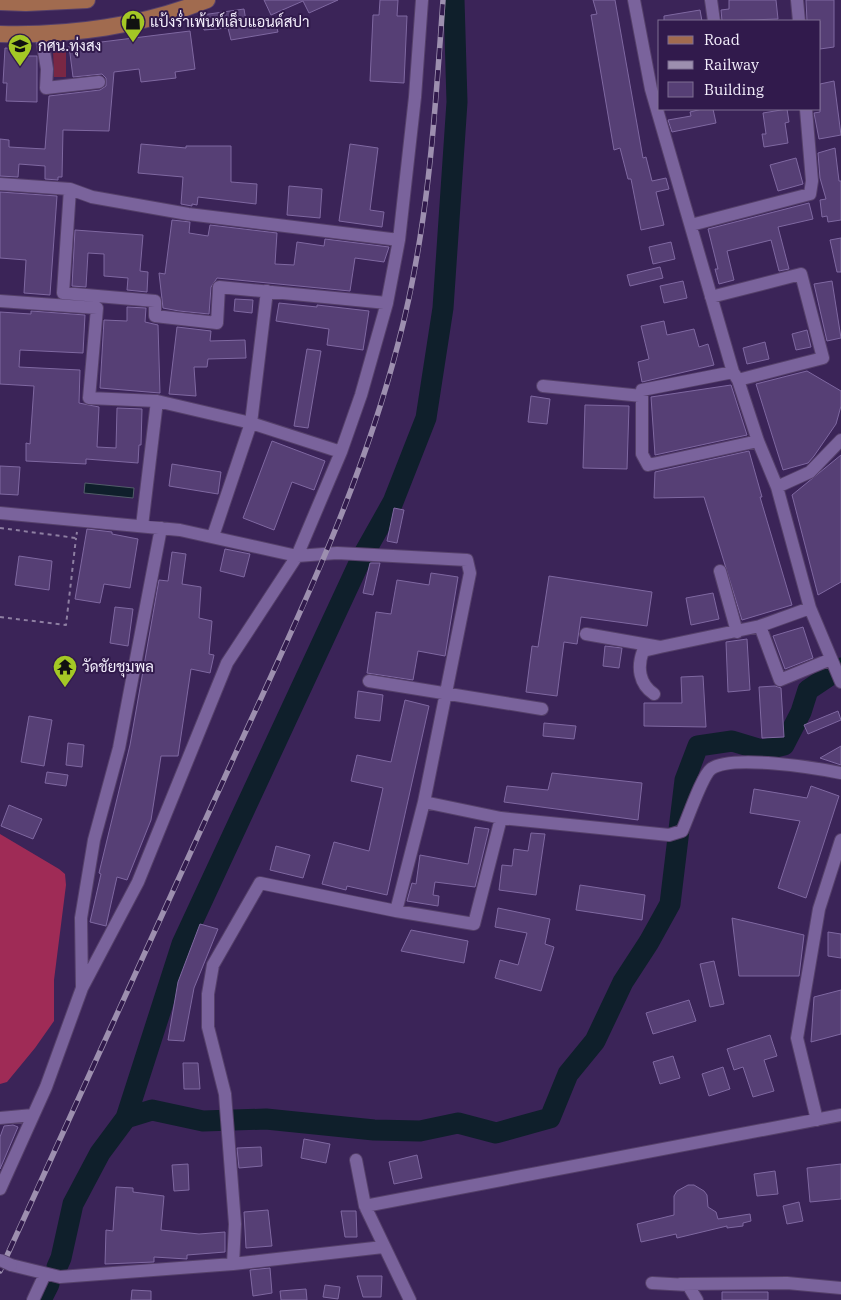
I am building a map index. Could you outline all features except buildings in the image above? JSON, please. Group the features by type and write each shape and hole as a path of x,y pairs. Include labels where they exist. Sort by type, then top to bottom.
{"main road":[{"path":"2,1 26,3 87,0"},
{"path":"0,34 41,34 110,27 184,9 207,0"}],"street":[{"path":"0,1188 33,1115 82,988 138,882 228,662 297,556 341,452 361,394 387,304 399,240 415,97 422,0"},
{"path":"634,0 651,89 711,297 758,441 777,487 810,608 841,682"},
{"path":"711,0 714,20"},
{"path":"798,0 799,20"},
{"path":"41,34 47,69 46,88 99,82"},
{"path":"691,225 810,194 812,181 806,110"},
{"path":"0,184 70,190 92,197 188,214 399,240"},
{"path":"70,190 63,293 155,301 155,316 216,323 219,287 387,304"},
{"path":"711,297 801,274 823,358 736,376 642,390 642,454 648,465 758,441"},
{"path":"213,536 251,423 266,291"},
{"path":"0,301 97,308 89,398 157,401 251,423 341,452"},
{"path":"543,386 642,396"},
{"path":"142,526 157,401"},
{"path":"777,487 810,472 841,440"},
{"path":"0,513 161,528 213,536 297,556 337,553 467,560 470,573 424,802 396,911"},
{"path":"82,988 81,918 94,840 119,748 161,528"},
{"path":"720,571 737,632"},
{"path":"654,694 646,690 641,681 640,660 643,651 737,632 810,608"},
{"path":"760,626 780,680 832,661"},
{"path":"586,634 660,647"},
{"path":"369,681 542,709"},
{"path":"424,802 501,818 676,833 696,801 701,782 710,769 725,762 806,766 841,773"},
{"path":"233,1264 235,1224 224,1102 225,1094 208,1027 208,994 213,965 260,882 396,911 474,924 501,818"},
{"path":"817,1120 797,1038 819,909 841,840"},
{"path":"81,941 95,946 106,943"},
{"path":"0,1118 33,1115"},
{"path":"365,1206 841,1115"},
{"path":"356,1160 365,1206 410,1300"},
{"path":"5,1263 60,1277 233,1264 383,1247"},
{"path":"34,1300 45,1274"},
{"path":"652,1283 787,1283 841,1288"},
{"path":"680,1284 688,1285 697,1300"}],"path":[{"path":"0,617 66,625 79,520"},
{"path":"0,528 76,538"}],"shaded area":[{"path":"53,49 66,49 66,77 54,77"},
{"path":"0,834 59,869 65,874 66,885 54,980 54,1021 7,1082 0,1084"}],"water":[{"path":"85,483 134,488 133,498 84,493"}],"waterway":[{"path":"57,1267 61,1258 73,1204 100,1153 126,1118 182,944 361,559 393,502 426,418 443,308 457,102 454,0"},
{"path":"126,1118 152,1110 203,1121 266,1119 374,1130 420,1131 458,1123 496,1133 550,1118 568,1074 595,1041 623,982 649,942 670,904 685,780 698,746 732,741 762,750 784,745 801,712 808,690 841,668"},
{"path":"41,1300 49,1284"}],"railway":[{"path":"0,1271 300,612 323,560 364,453 398,344 417,259 429,173 443,0"}],"place":[{"name":"แป้งร่ำเพ้นท์เล็บแอนด์สปา","path":"133,43"},
{"name":"กศน.ทุ่งสง","path":"20,67"},
{"name":"วัดชัยชุมพล","path":"65,688"}]}
